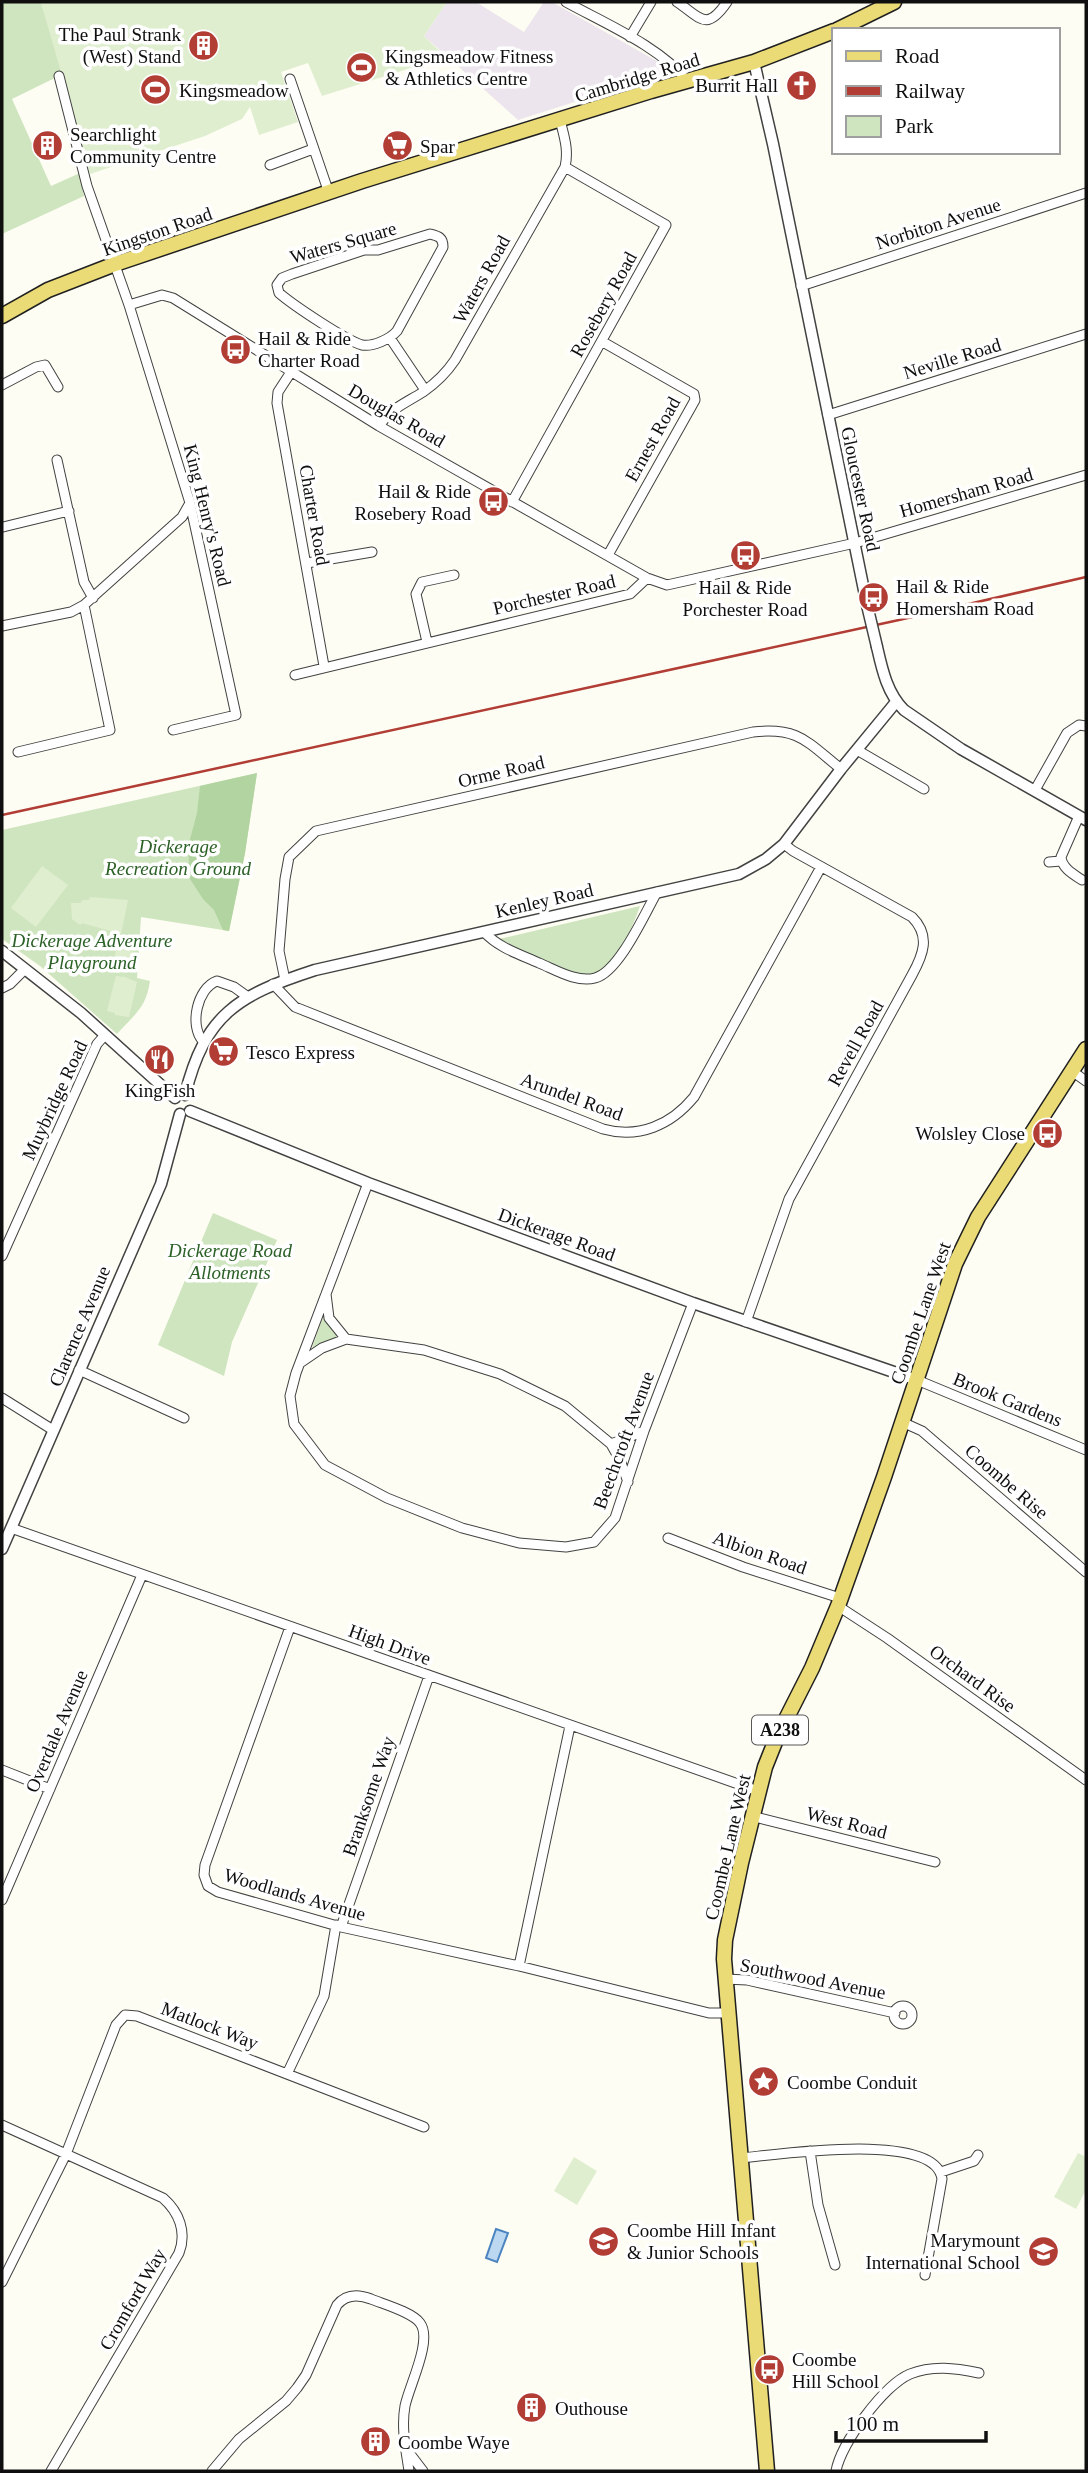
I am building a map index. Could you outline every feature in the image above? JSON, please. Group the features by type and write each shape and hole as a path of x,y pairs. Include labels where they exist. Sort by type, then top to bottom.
{"main road":[{"name":"Cambridge Road","path":"840,28 894,2"},
{"name":"Cambridge Road","path":"329,193 754,62 832,32"},
{"name":"Kingston Road","path":"2,316 48,290 116,264 329,193"},
{"name":"Coombe Lane West","path":"767,2471 724,1979 725,1940 751,1816 777,1737 808,1678 839,1602 917,1380 943,1296 967,1238 1026,1140 1086,1049"}],"street":[{"path":"566,2 630,37 678,70 688,82"},
{"path":"630,37 651,2"},
{"path":"677,2 690,14 705,20 718,15 727,2"},
{"name":"Gloucester Road","path":"754,62 867,605 882,668 896,702 936,734 1083,818"},
{"name":"King Henry's Road","path":"59,76 87,186 116,264 190,503 236,715 173,730"},
{"path":"290,79 329,193"},
{"path":"560,120 566,141 565,167"},
{"path":"270,164 313,149"},
{"name":"Rosebery Road","path":"512,502 666,225 565,167"},
{"name":"Waters Road","path":"379,426 394,408 425,390 446,373 565,167"},
{"name":"Norbiton Avenue","path":"801,286 1086,193"},
{"name":"Waters Square","path":"430,234 440,237 443,247 397,331 390,338 365,345 346,337 289,302 279,293 277,285 282,278 364,250 378,250 430,234"},
{"name":"Douglas Road","path":"129,305 162,295 173,298 379,426 647,578"},
{"name":"Neville Road","path":"828,415 1086,334"},
{"path":"390,338 425,390"},
{"name":"Ernest Road","path":"603,342 694,394 695,400 608,555"},
{"path":"3,380 45,365 58,387"},
{"name":"Charter Road","path":"291,372 278,392 277,403 324,666"},
{"path":"57,460 84,582 93,598"},
{"name":"Homersham Road","path":"855,543 1086,475"},
{"path":"2,626 71,612 84,605 182,517 190,503"},
{"path":"3,527 69,511"},
{"path":"647,578 667,584 855,543"},
{"path":"307,563 372,552"},
{"path":"427,642 416,594 418,588 422,582 454,575"},
{"name":"Porchester Road","path":"295,675 630,594 647,578"},
{"path":"18,751 110,730 84,605"},
{"name":"Kenley Road","path":"180,1096 194,1060 221,1017 248,997 273,984 315,970 738,874 766,859 784,844 896,702"},
{"path":"1035,790 1067,733 1079,725 1086,726"},
{"name":"Orme Road","path":"285,980 279,951 289,857 316,831 752,732 777,730 793,733 841,769"},
{"path":"857,750 924,789"},
{"path":"1061,861 1083,818"},
{"name":"Revell Road","path":"746,1322 789,1199 923,954 924,942 919,924 912,917 784,844"},
{"path":"1049,862 1061,861"},
{"path":"1061,861 1082,880"},
{"name":"Arundel Road","path":"273,984 295,1007 603,1129 642,1132 675,1117 694,1097 821,867"},
{"path":"484,932 495,944 561,972 581,979 597,978 613,967 657,892"},
{"path":"2,951 66,1000 104,1036 180,1096 192,1102 185,1112 174,1109 180,1096"},
{"path":"2,988 25,970"},
{"path":"204,1041 198,1035 197,1025 200,996 208,985 217,981 234,987 248,997"},
{"name":"Muybridge Road","path":"2,1256 97,1044 104,1036"},
{"path":"1072,1071 1086,1080"},
{"name":"Dickerage Road","path":"185,1112 693,1303 917,1380"},
{"name":"Clarence Avenue","path":"2,1549 165,1172 185,1112"},
{"name":"Beechcroft Avenue","path":"368,1183 300,1363 290,1396 294,1424 325,1465 387,1498 462,1528 519,1543 566,1548 594,1542 615,1518 693,1303"},
{"path":"326,1292 329,1318 346,1339"},
{"path":"300,1363 322,1348 346,1339 424,1350 500,1374 565,1406 611,1444 628,1482"},
{"path":"79,1370 184,1418"},
{"name":"Brook Gardens","path":"917,1380 1086,1450"},
{"path":"2,1398 53,1430"},
{"name":"Coombe Rise","path":"902,1422 922,1431 1086,1572"},
{"path":"611,1444 644,1432"},
{"name":"High Drive","path":"11,1528 758,1791"},
{"name":"Albion Road","path":"668,1538 839,1602"},
{"name":"Overdale Avenue","path":"2,1900 142,1575"},
{"name":"Orchard Rise","path":"839,1602 1086,1780"},
{"name":"Woodlands Avenue","path":"290,1627 205,1866 204,1875 208,1886 218,1892 339,1926 519,1966 709,2013 728,2013"},
{"name":"Branksome Way","path":"287,2074 324,1996 339,1926 429,1676"},
{"path":"519,1966 570,1726"},
{"path":"2,1770 50,1789"},
{"name":"West Road","path":"751,1816 934,1862"},
{"name":"Southwood Avenue","path":"724,1979 747,1980 895,2013"},
{"name":"Matlock Way","path":"66,2154 116,2025 125,2015 137,2016 424,2127"},
{"name":"Cromford Way","path":"2,2124 163,2198 178,2215 183,2243 51,2471"},
{"path":"741,2158 856,2148 918,2154 927,2158 941,2172 942,2187 925,2275"},
{"path":"810,2151 818,2205 835,2265"},
{"path":"2,2281 66,2154"},
{"path":"941,2172 974,2161 978,2155"},
{"path":"212,2471 239,2439 286,2401 297,2388 342,2300 350,2296 359,2296 389,2306 418,2320 425,2336 404,2408 409,2471"},
{"path":"836,2471 851,2434 878,2401 908,2375 935,2367 958,2368 979,2373"},
{"path":"405,2446 423,2471"}],"shaded area":[{"path":"447,2 476,2 524,32 544,2 552,2 664,65 666,73 518,120 424,36"}],"green space":[{"path":"2,2 41,2 63,74 12,99 51,186 80,173 84,196 2,234"},
{"path":"41,2 447,2 424,36 446,57 322,96 308,63 281,72 298,122 259,135 250,107 242,119 205,136 90,174"},
{"name":"Dickerage Recreation Ground","path":"257,773 245,853 229,931 141,917 137,978 150,981 146,998 139,1010 117,1034 40,966 2,939 2,830"},
{"path":"257,773 245,853 229,931 223,930 214,910 190,879 188,847 197,813 200,786"},
{"path":"42,866 68,885 36,927 11,908"},
{"path":"90,897 128,900 121,934 82,923 80,925 72,919 71,903 81,903"},
{"path":"640,906 617,955 604,970 596,974 575,973 499,939"},
{"path":"119,937 135,940 128,969 113,965"},
{"path":"116,976 137,982 129,1017 107,1011"},
{"name":"Dickerage Road Allotments","path":"213,1213 277,1240 232,1342 224,1376 158,1345"},
{"path":"323,1317 339,1337 312,1348"},
{"path":"1078,2153 1086,2157 1086,2190 1076,2209 1054,2197"},
{"path":"574,2157 597,2171 577,2205 554,2191"}],"water":[{"path":"496,2229 508,2233 497,2262 486,2258"}],"railway":[{"path":"2,815 1086,577"}],"place":[{"name":"The Paul Strank (West) Stand","path":"204,45"},
{"name":"Kingsmeadow Fitness & Athletics Centre","path":"362,67"},
{"name":"Burrit Hall","path":"801,85"},
{"name":"Kingsmeadow","path":"156,90"},
{"name":"Searchlight Community Centre","path":"47,145"},
{"name":"Spar","path":"397,146"},
{"name":"Hail & Ride Charter Road","path":"235,349"},
{"name":"Hail & Ride Rosebery Road","path":"494,502"},
{"name":"Hail & Ride Porchester Road","path":"745,556"},
{"name":"Hail & Ride Homersham Road","path":"873,597"},
{"name":"Tesco Express","path":"223,1052"},
{"name":"KingFish","path":"160,1059"},
{"name":"Wolsley Close","path":"1048,1133"},
{"name":"Coombe Conduit","path":"764,2082"},
{"name":"Coombe Hill Infant & Junior Schools","path":"604,2241"},
{"name":"Marymount International School","path":"1043,2251"},
{"name":"Coombe Hill School","path":"769,2370"},
{"name":"Outhouse","path":"532,2408"},
{"name":"Coombe Waye","path":"375,2442"}],"park label":[{"name":"Dickerage Adventure Playground","path":"92,951"}]}
